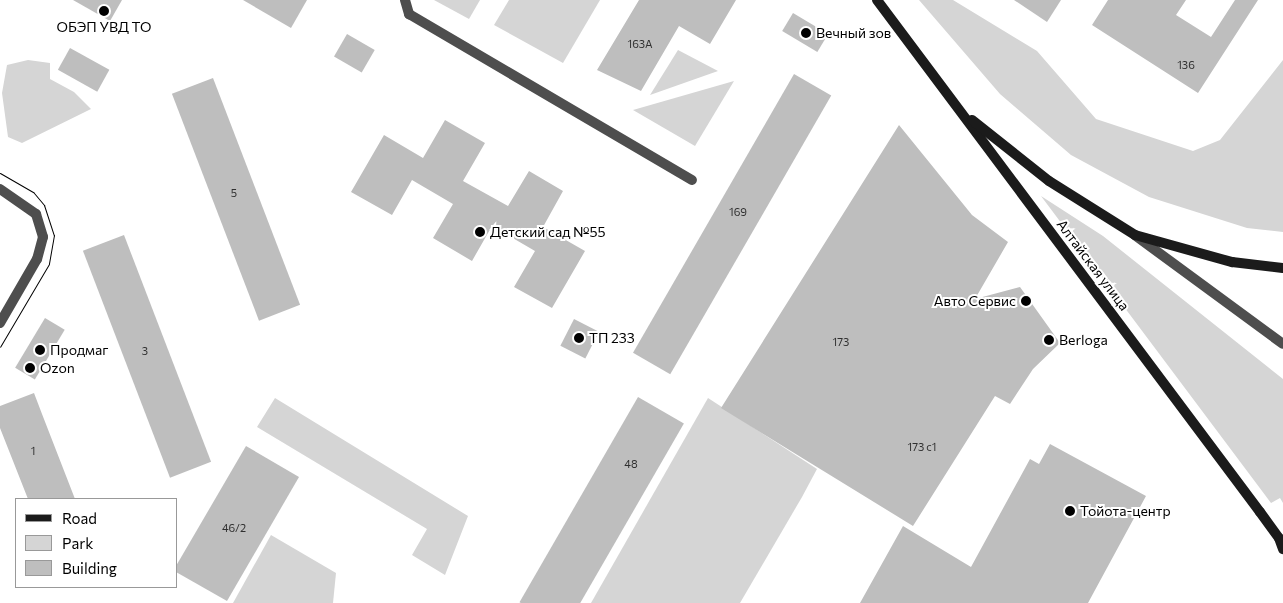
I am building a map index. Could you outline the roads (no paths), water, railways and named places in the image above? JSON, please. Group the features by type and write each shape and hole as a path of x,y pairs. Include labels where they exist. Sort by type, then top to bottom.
{"main road":[{"name":"Алтайская улица","path":"877,0 1270,525 1283,549"},
{"path":"958,108 1049,181 1135,235 1232,262 1283,268"}],"street":[{"path":"405,0 409,14 692,180"},
{"path":"0,189 27,205 40,224 41,248 0,323"},
{"path":"1135,235 1283,344"}],"tram line":[{"path":"0,173 34,193 44,205 54,235 49,264 0,347"}],"place":[{"name":"ОБЭП УВД ТО","path":"104,11"},
{"name":"Вечный зов","path":"806,33"},
{"name":"Детский сад №55","path":"480,232"},
{"name":"Авто Сервис","path":"1026,301"},
{"name":"ТП 233","path":"579,338"},
{"name":"Berloga","path":"1049,340"},
{"name":"Продмаг","path":"40,350"},
{"name":"Ozon","path":"30,368"},
{"name":"Тойота-центр","path":"1070,511"}]}
